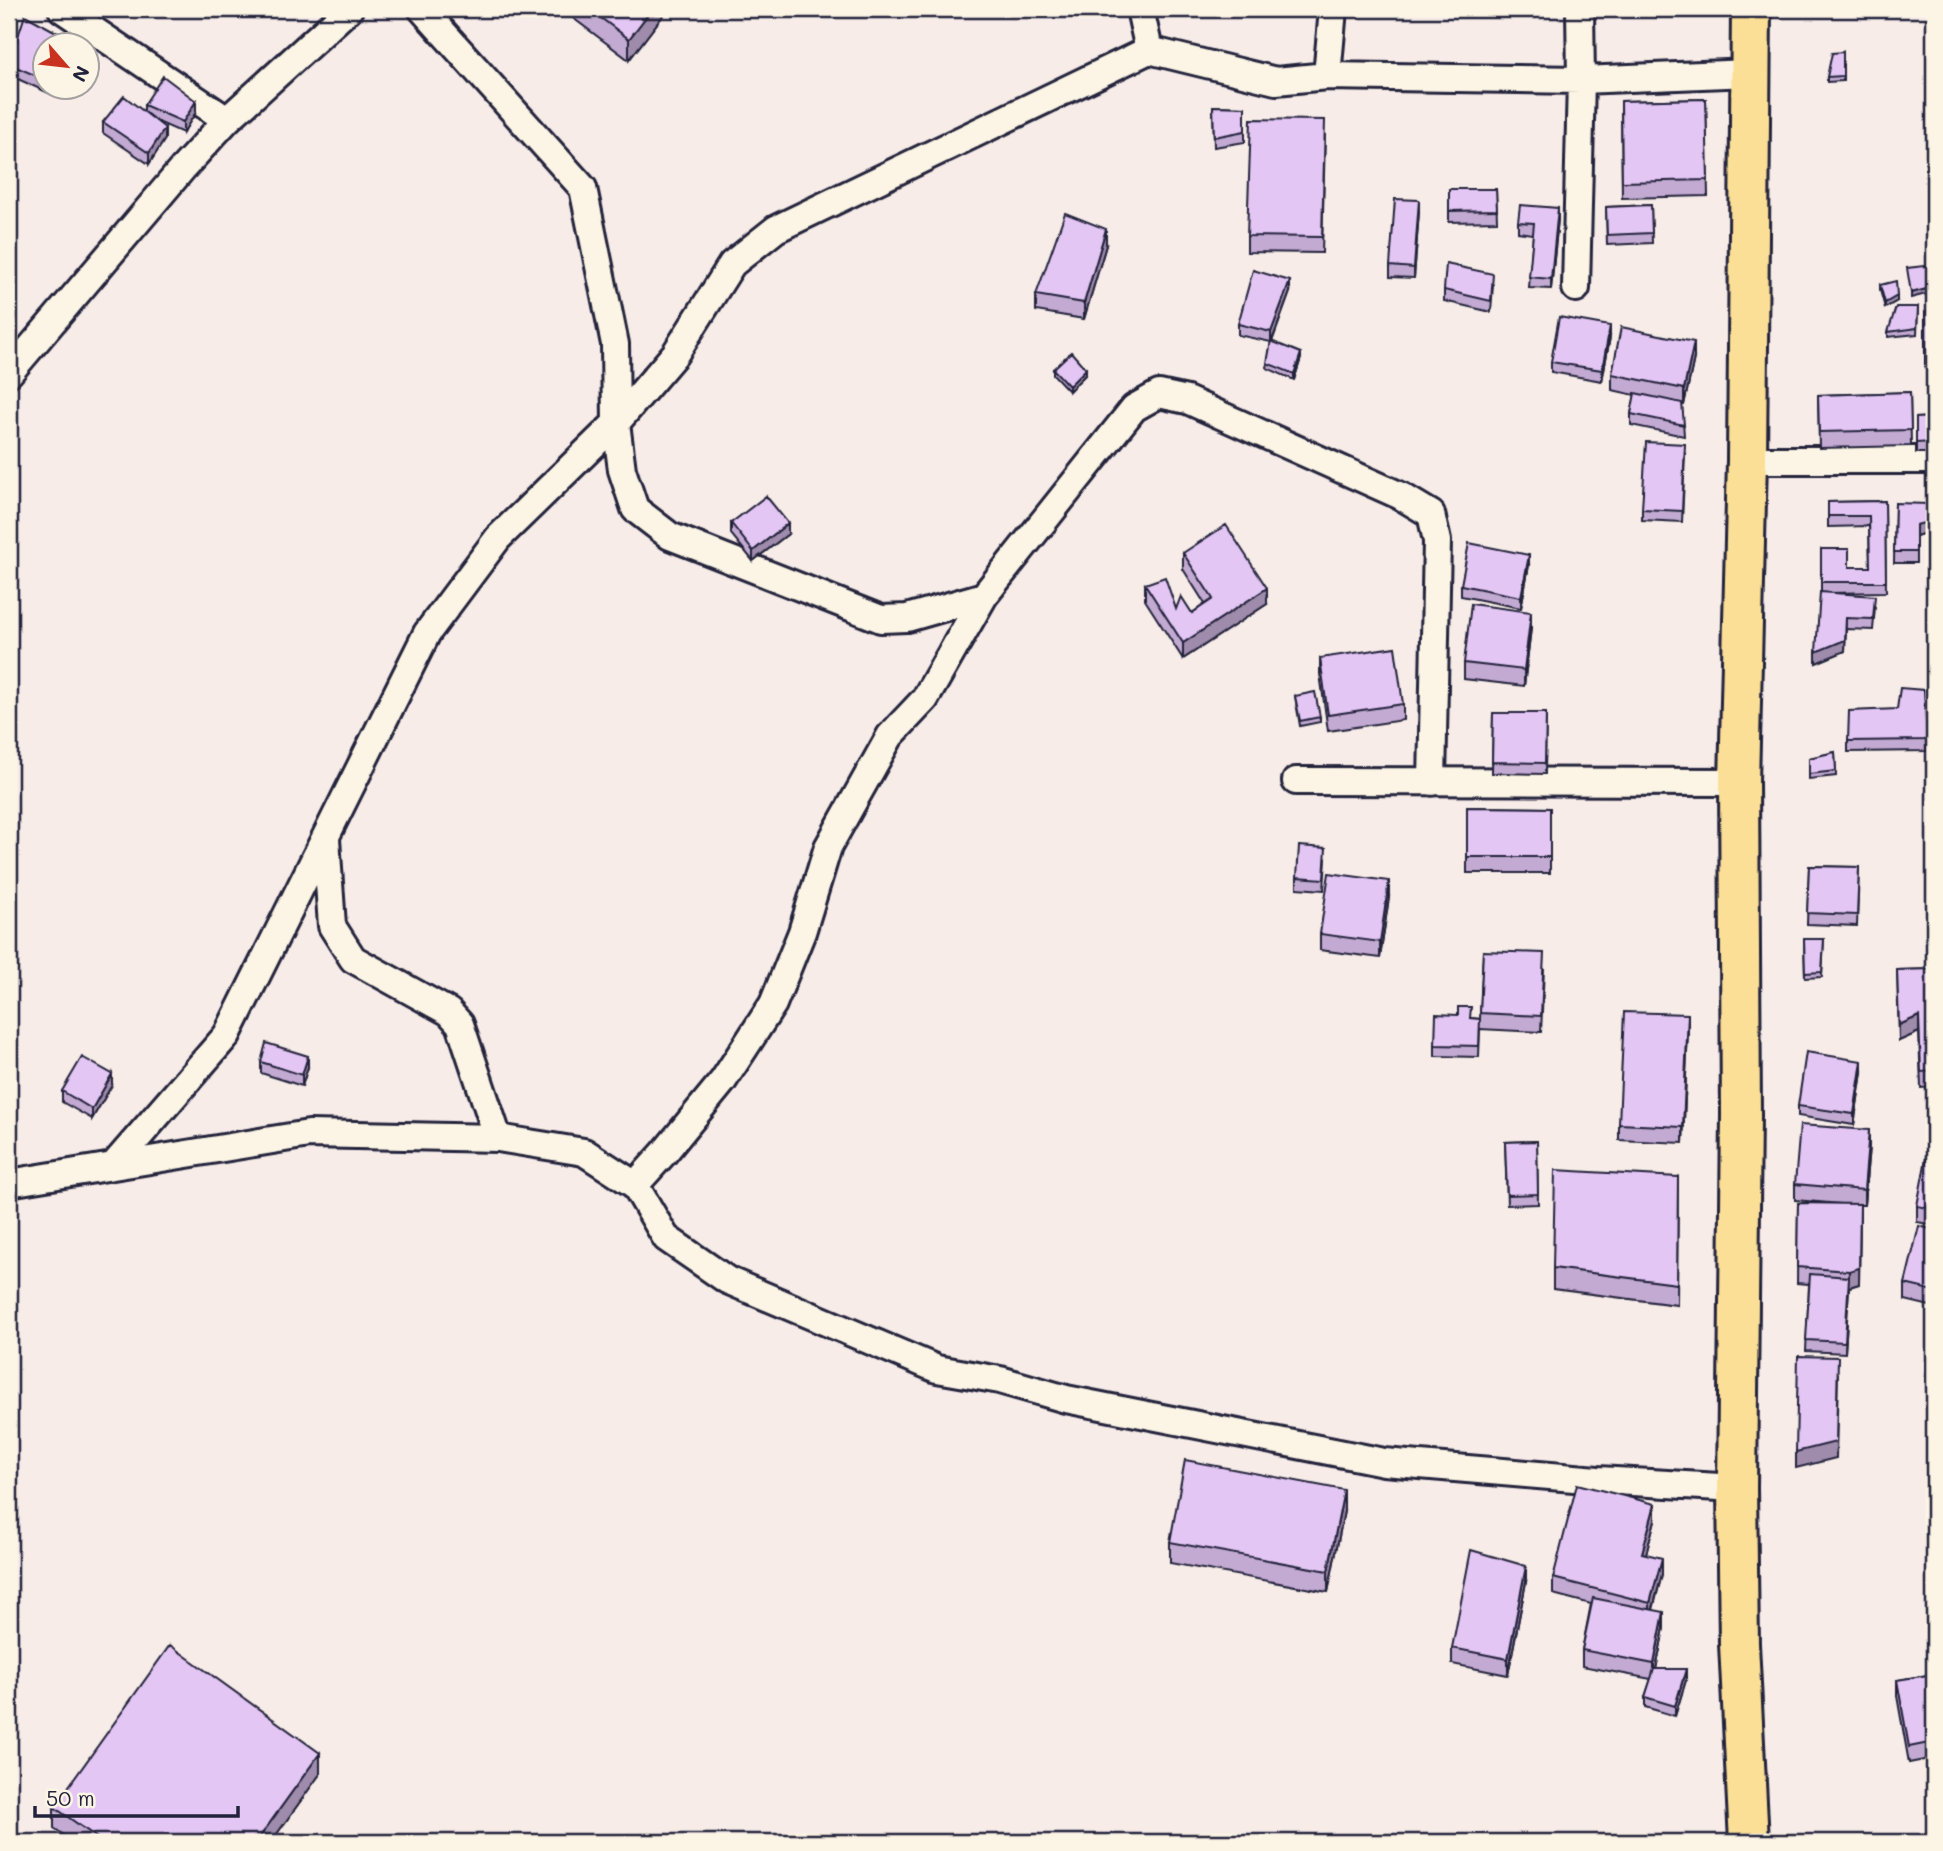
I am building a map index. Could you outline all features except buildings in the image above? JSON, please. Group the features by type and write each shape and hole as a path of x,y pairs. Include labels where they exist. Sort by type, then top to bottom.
{"main road":[{"path":"1749,1842 1739,1644 1737,1488 1741,1115 1739,782 1747,460 1751,9"}],"street":[{"path":"62,9 227,120"},
{"path":"9,373 227,120 349,9"},
{"path":"422,9 583,188 615,344 615,423 622,470 635,509 670,536 881,619 907,618 984,596"},
{"path":"1140,9 1149,50"},
{"path":"1327,76 1333,9"},
{"path":"1576,288 1580,9"},
{"path":"114,1165 227,1035 427,633 498,538 615,423 675,354 732,264 776,229 1149,50 1276,81 1327,76 1581,80 1751,73"},
{"path":"635,1185 723,1081 773,1004 802,932 828,847 890,736 925,699 984,596 1133,408 1159,394 1187,400 1401,496 1432,514 1437,541 1432,782"},
{"path":"1747,460 1934,460"},
{"path":"1296,781 1739,782"},
{"path":"326,837 332,926 353,959 449,1012 460,1024 498,1138"},
{"path":"9,1183 309,1134 498,1138 584,1152 635,1185 666,1238 727,1280 937,1369 1000,1380 1066,1399 1384,1462 1598,1480 1737,1488"}]}
